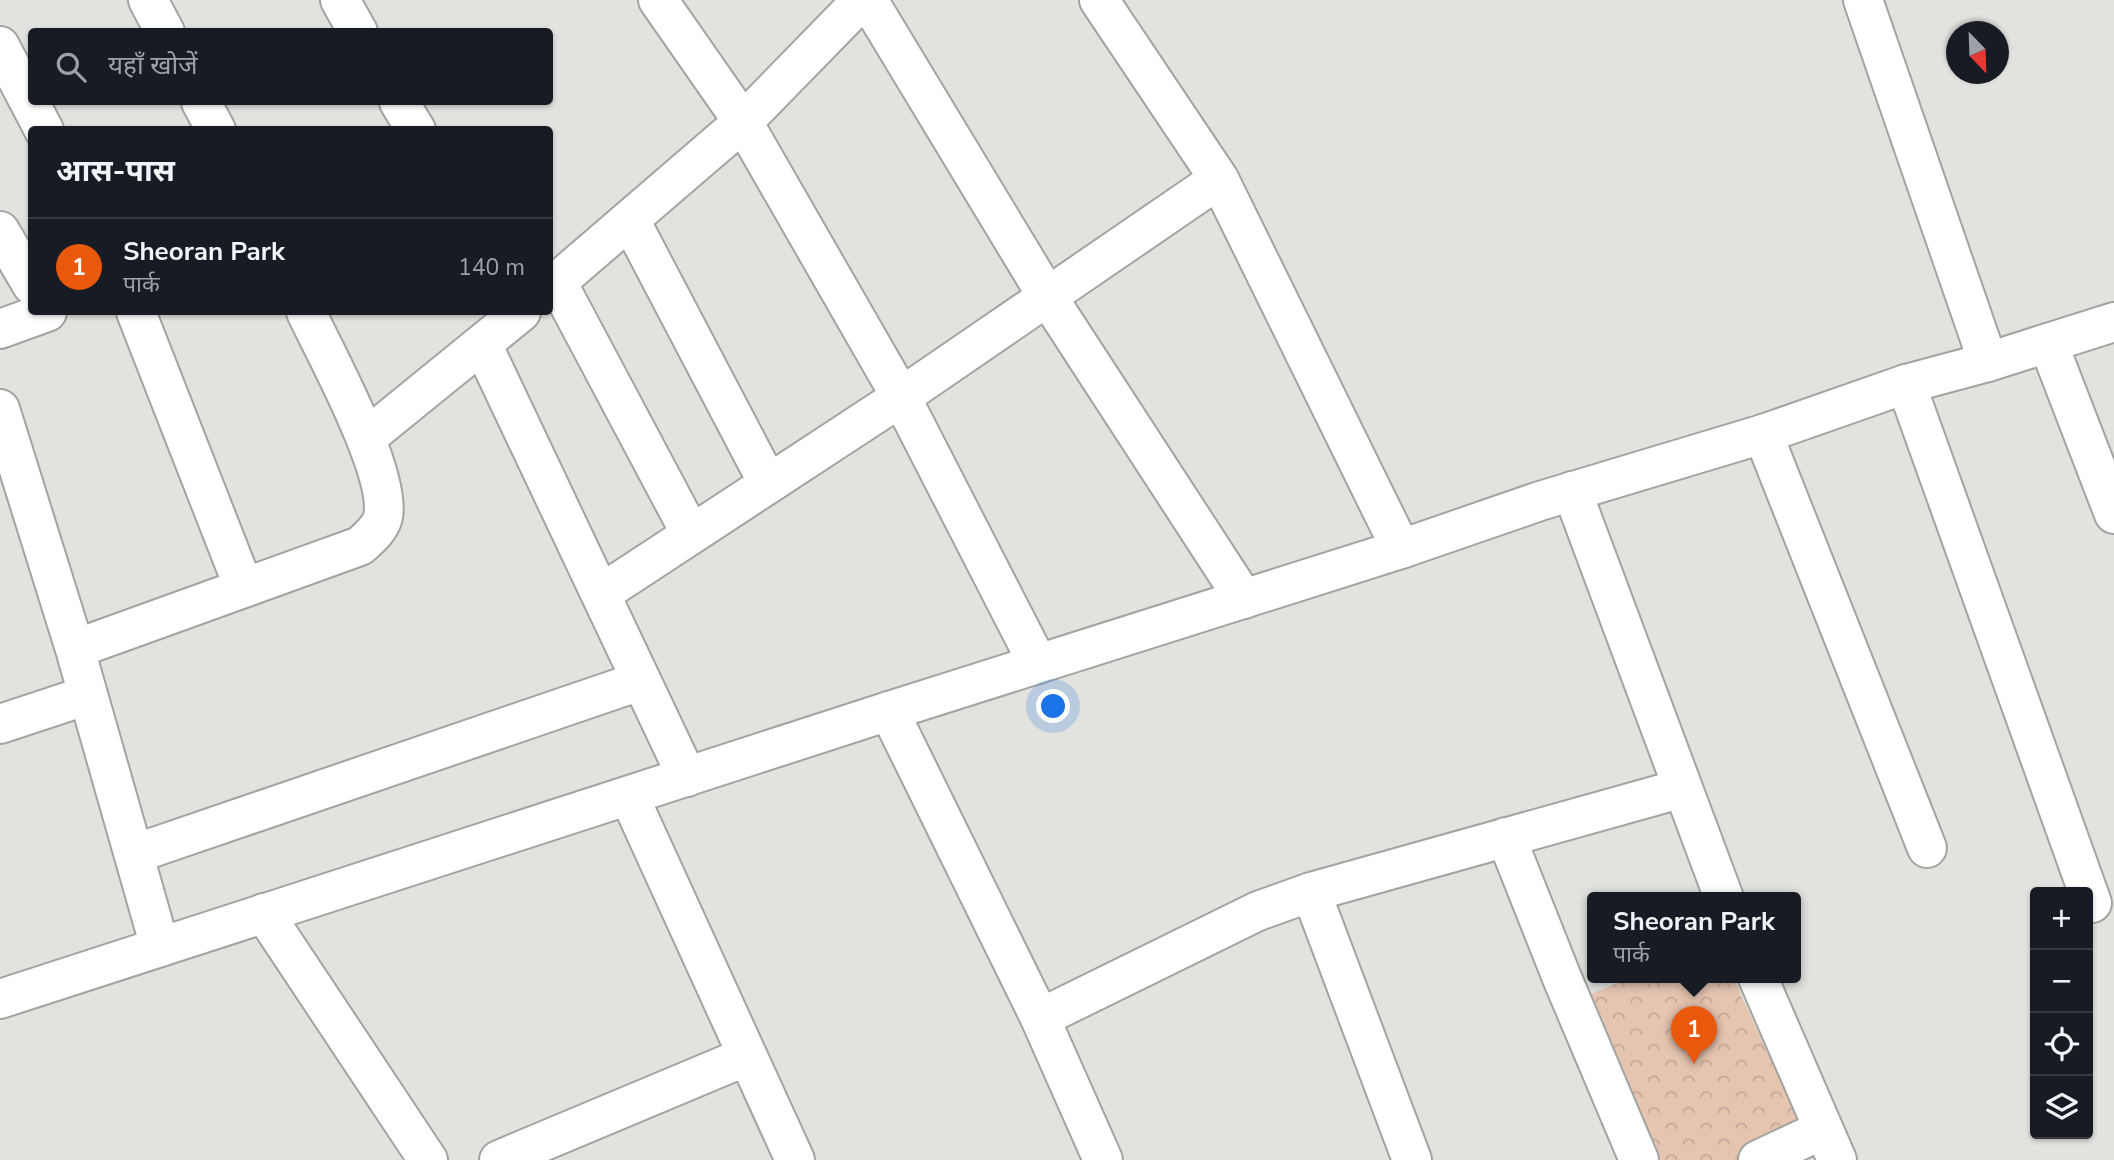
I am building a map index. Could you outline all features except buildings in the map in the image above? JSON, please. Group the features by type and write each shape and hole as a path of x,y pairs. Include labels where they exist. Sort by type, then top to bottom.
{"street":[{"path":"148,0 162,28"},
{"path":"340,0 356,28"},
{"path":"658,0 743,122 901,397 1038,664"},
{"path":"691,534 553,285 743,122 862,0"},
{"path":"868,0 1047,296 1244,599"},
{"path":"1099,0 1219,178 1401,549"},
{"path":"1863,0 1989,362"},
{"path":"0,46 28,99"},
{"path":"31,105 42,126"},
{"path":"203,105 214,126"},
{"path":"401,105 414,126"},
{"path":"602,593 901,397 1219,178"},
{"path":"629,220 768,483"},
{"path":"0,231 28,278"},
{"path":"0,329 39,315"},
{"path":"137,315 244,588"},
{"path":"75,649 360,546 372,536 382,519 384,498 366,438 307,315"},
{"path":"366,438 517,315"},
{"path":"0,999 889,711 1401,549 1572,491 1763,434 1906,384 1989,362 2114,322"},
{"path":"2048,343 2114,514"},
{"path":"482,344 687,777"},
{"path":"1906,384 2086,887"},
{"path":"0,410 75,649 160,947"},
{"path":"1763,434 1927,848"},
{"path":"1572,491 1722,892"},
{"path":"134,854 640,681"},
{"path":"0,724 88,695"},
{"path":"889,711 1040,1018 1103,1160"},
{"path":"1040,1018 1258,911 1311,892 1683,788"},
{"path":"629,796 795,1160"},
{"path":"1506,837 1639,1160"},
{"path":"1311,892 1412,1160"},
{"path":"264,913 428,1160"},
{"path":"1758,1160 1830,1145 1760,983"},
{"path":"499,1160 747,1055"}],"green space":[{"path":"1618,983 1735,983 1804,1131 1739,1160 1658,1160 1586,996"}],"place":[{"name":"Sheoran Park","path":"1694,1064"}]}
